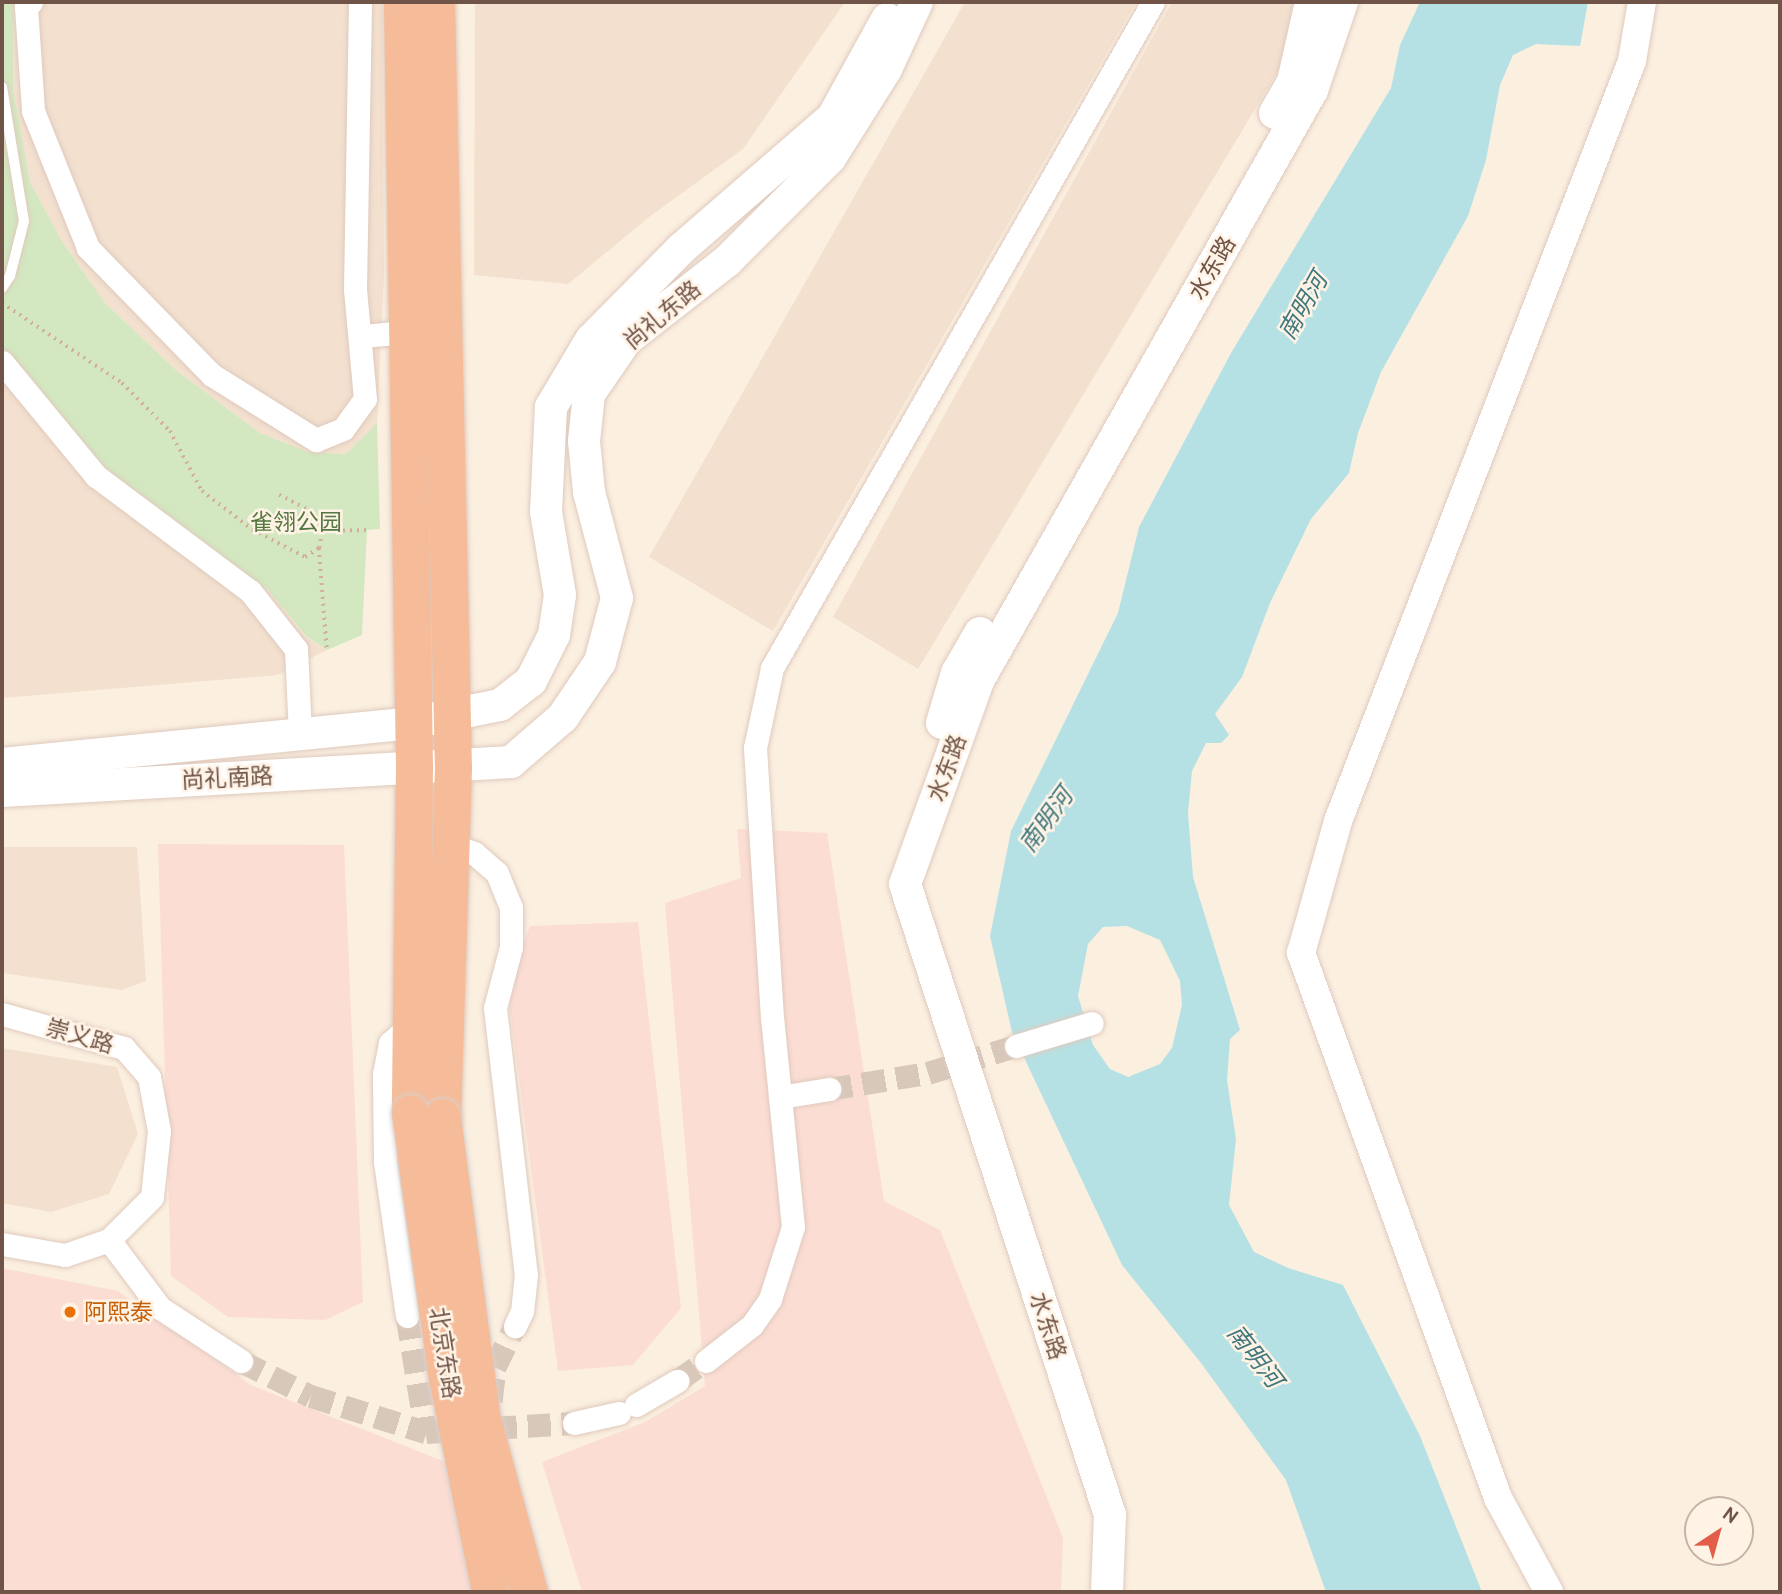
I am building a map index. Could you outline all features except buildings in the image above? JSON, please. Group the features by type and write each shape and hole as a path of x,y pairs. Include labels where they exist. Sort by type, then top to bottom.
{"highway":[{"path":"402,2 414,767 411,1024 426,1115"},
{"path":"426,1115 450,844 453,768 436,2"},
{"name":"北京东路","path":"426,1115 447,1378 490,1592"},
{"name":"北京东路","path":"426,1115 481,1415 529,1592"}],"main road":[{"name":"尚礼东路","path":"451,717 500,705 531,681 554,635 560,595 546,512 551,407 591,340 682,248 834,117 894,2"},
{"name":"尚礼东路","path":"453,768 511,762 563,717 600,662 617,598 589,492 584,441 589,394 626,340 727,261 830,158 886,69 917,2"},
{"name":"水东路","path":"1087,1592 1093,1533 889,890 957,673 1293,82 1311,2"},
{"name":"水东路","path":"1107,1592 1110,1515 905,884 979,679 1312,90 1342,2"},
{"name":"尚礼南路","path":"2,764 451,717"},
{"name":"尚礼南路","path":"2,792 414,767 453,768"}],"street":[{"path":"31,2 26,7 33,111 88,248 212,375 316,440 343,429 365,399 362,336 355,289 360,2"},
{"path":"706,1361 752,1325 770,1299 785,1259 793,1227 780,1097 755,748 772,668 1153,2"},
{"path":"1549,1592 1498,1498 1301,953 1338,821 1632,61 1642,2"},
{"path":"362,336 407,332"},
{"path":"2,362 96,477 250,591 296,649 300,734"},
{"path":"450,844 474,853 497,873 511,907 511,947 495,1008 526,1274 522,1311 515,1326"},
{"name":"崇义路","path":"2,1014 124,1048 149,1077 159,1131 152,1197 109,1240 65,1255 2,1244"},
{"path":"1016,1046 1092,1023"},
{"path":"407,1315 385,1162 384,1074 390,1043 411,1024"},
{"path":"780,1097 829,1089"},
{"path":"109,1240 160,1308 241,1361"},
{"path":"574,1423 628,1409 677,1381"}],"lane":[{"path":"2,87 24,221 10,276 2,288"}],"path":[{"path":"2,303 122,383 170,431 202,491 253,530 304,557 319,548"},
{"path":"279,495 312,512 322,531 319,548 327,650"},
{"path":"322,531 367,530"}],"shaded area":[{"path":"14,2 382,2 384,275 377,423 347,454 308,452 260,433 177,371 105,303 61,240 30,182 13,89"},
{"path":"475,2 845,2 743,149 649,217 568,284 474,275"},
{"path":"965,2 1136,2 773,631 649,557"},
{"path":"1172,2 1296,2 1278,71 918,669 833,617"},
{"path":"2,348 104,467 269,591 305,636 327,650 277,675 2,698"},
{"path":"737,829 827,833 884,1201 940,1230 1063,1538 1061,1592 582,1592 542,1462 645,1422 705,1386 665,903 741,878"},
{"path":"158,844 344,845 363,1302 325,1320 228,1317 171,1276"},
{"path":"2,847 137,847 146,981 121,990 2,973"},
{"path":"638,922 681,1308 633,1365 558,1371 507,988 530,926"},
{"path":"2,1048 117,1067 138,1134 109,1194 51,1212 2,1203"},
{"path":"2,1268 118,1291 251,1385 448,1463 457,1521 478,1592 2,1592"}],"green space":[{"name":"雀翎公园","path":"2,2 14,2 13,89 30,182 61,240 105,303 177,371 260,433 308,452 346,454 377,423 380,529 367,530 362,635 327,650 306,636 269,591 104,467 2,348"}],"water":[{"name":"南明河","path":"1420,2 1588,2 1580,46 1536,44 1513,55 1500,85 1486,160 1468,216 1381,372 1358,433 1349,473 1311,519 1270,603 1242,677 1215,714 1229,735 1221,743 1206,743 1192,771 1188,813 1193,877 1240,1030 1230,1039 1227,1080 1236,1139 1229,1205 1254,1252 1288,1268 1343,1285 1420,1436 1482,1592 1326,1592 1286,1480 1201,1363 1122,1265 1012,1032 990,936 1011,831 1118,613 1139,527 1231,353 1391,88 1400,45","holes":["1127,926 1160,940 1180,981 1182,1005 1172,1048 1160,1064 1128,1077 1110,1069 1093,1045 1078,996 1088,944 1103,927"]}],"tunnel":[{"path":"829,1089 928,1073 1016,1046"},
{"path":"407,1316 426,1432"},
{"path":"491,1401 495,1367 515,1326"},
{"path":"241,1361 311,1396 426,1432 574,1423"},
{"path":"677,1381 706,1361"}],"place":[{"name":"阿熙泰","path":"70,1312"}]}
